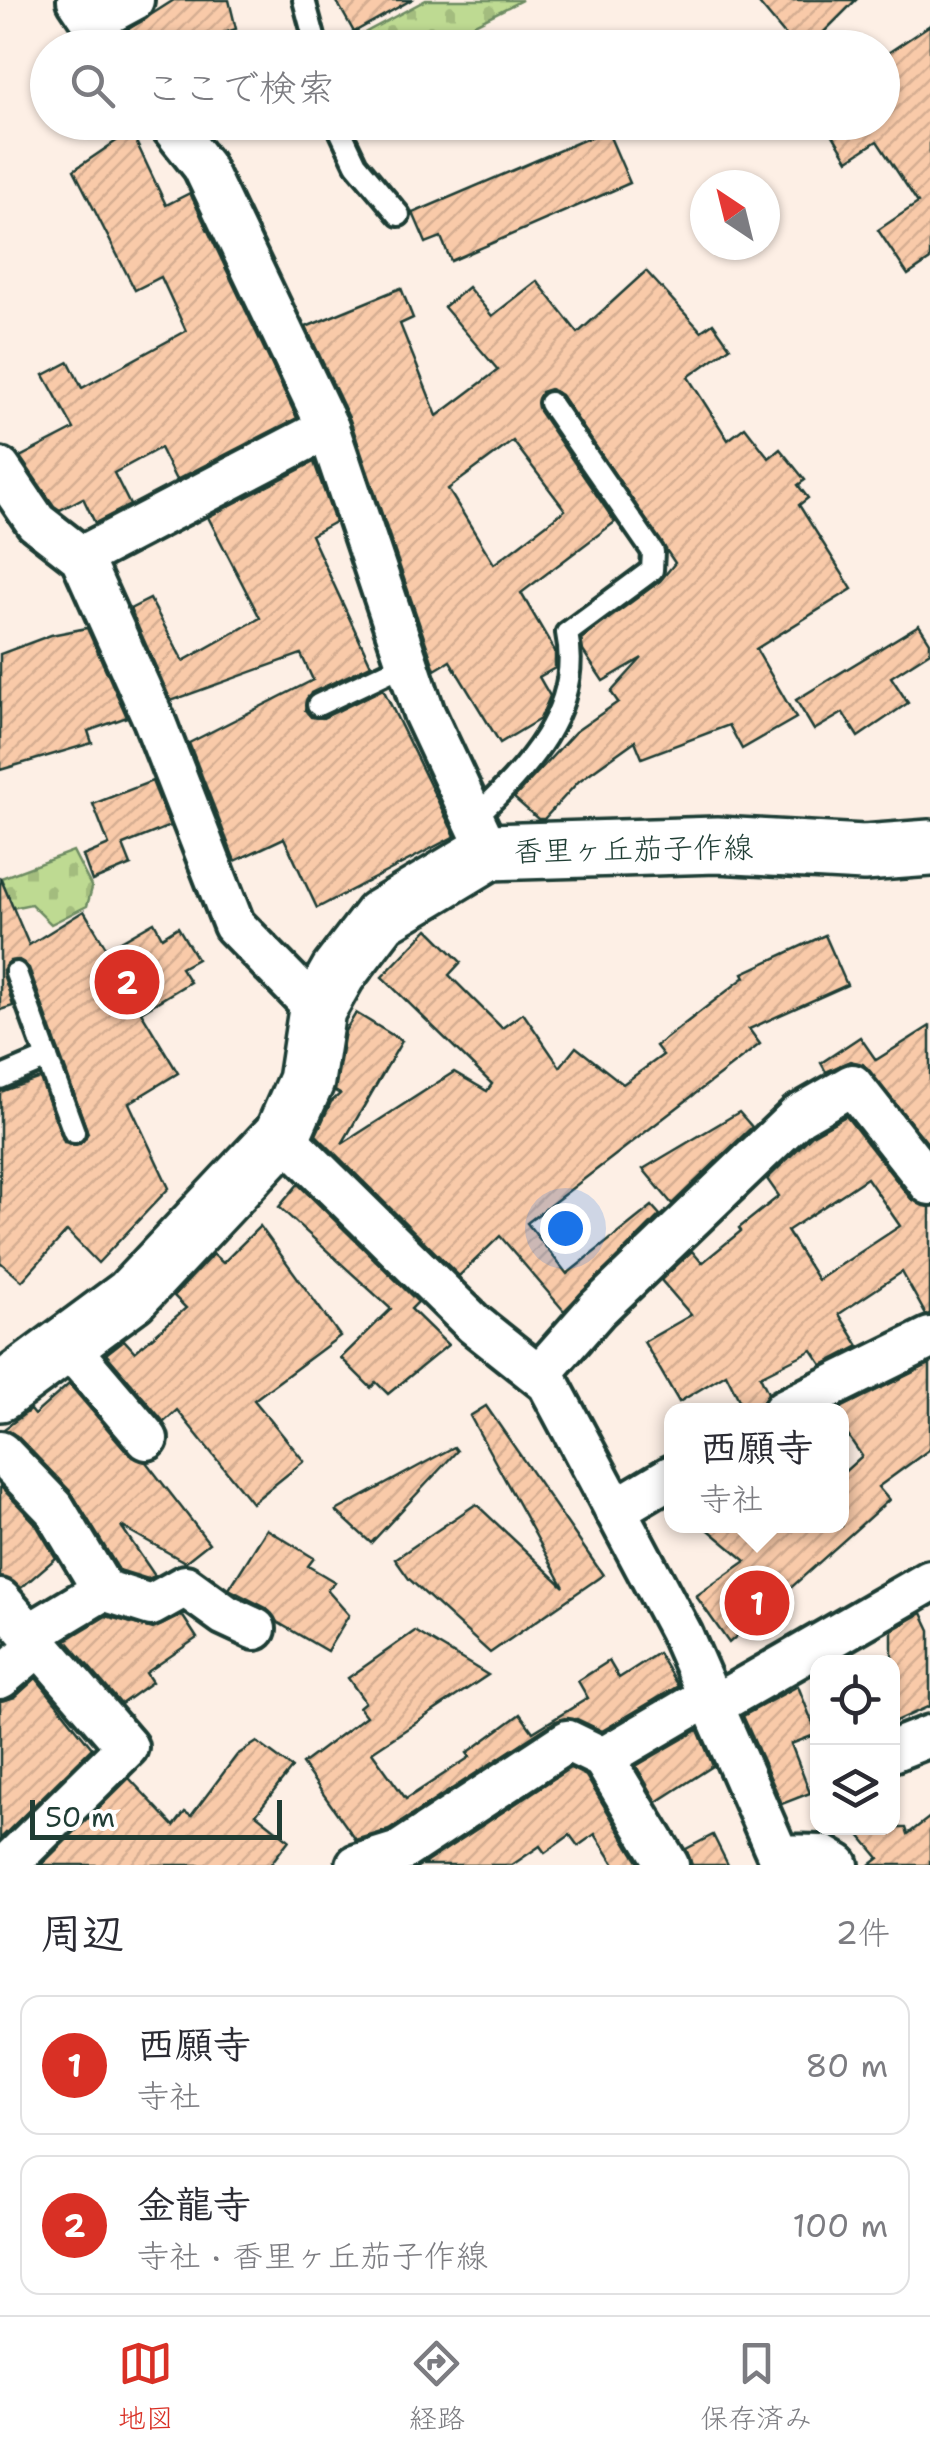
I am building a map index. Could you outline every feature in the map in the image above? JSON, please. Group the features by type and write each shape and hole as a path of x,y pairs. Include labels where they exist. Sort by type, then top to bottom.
{"street":[{"path":"94,23 133,0"},
{"path":"182,140 203,166 328,428 424,713 481,835"},
{"path":"81,556 328,428"},
{"path":"0,469 36,522 81,556 147,705 234,925 317,1010"},
{"name":"香里ヶ丘茄子作線","path":"0,1393 131,1296 282,1135 306,1082 317,1010 338,973 381,917 481,835 864,853 930,848"},
{"path":"539,1375 597,1309 798,1116 852,1085 930,1184"},
{"path":"282,1135 474,1324 548,1383 682,1636 779,1860 833,1849"},
{"path":"798,1403 930,1338"},
{"path":"66,1344 148,1439"},
{"path":"0,1452 54,1508 102,1590 152,1606 186,1586 225,1615 255,1629"},
{"path":"616,1510 664,1481"},
{"path":"602,1758 930,1581"},
{"path":"0,1678 34,1639 102,1590"},
{"path":"0,1600 127,1747 7,1865"},
{"path":"900,1747 930,1736"},
{"path":"357,1865 399,1852 568,1741 602,1758 668,1865"}],"lane":[{"path":"304,0 312,30"},
{"path":"345,140 356,164 399,216"},
{"path":"481,835 511,783 556,722 572,656 567,634 652,570 653,552 550,404"},
{"path":"318,705 407,663"},
{"path":"16,974 74,1132"},
{"path":"0,1078 47,1058"}],"green space":[{"path":"426,0 522,0 463,30 370,30"},
{"path":"73,851 92,888 87,906 51,924 31,904 12,908 1,878"}],"building":[{"path":"174,0 229,0 236,29 233,30 127,30"},
{"path":"336,0 411,0 358,30 353,30"},
{"path":"756,0 856,0 826,30 781,30"},
{"path":"930,25 930,260 908,275 878,230 918,203 877,141 848,160 836,140 900,140 900,45"},
{"path":"118,140 135,140 166,205 190,193 297,418 176,480 160,448 114,473 130,505 95,523 83,498 60,510 54,506 20,457 74,429 44,375 69,362 82,388 186,331 161,277 135,290 74,170"},
{"path":"584,140 611,140 630,183 451,261 441,237 426,243 413,213"},
{"path":"646,271 701,331 713,323 730,347 688,377 728,440 745,427 769,458 780,449 805,480 798,485 808,498 799,505 852,589 756,649 796,718 742,749 729,725 642,758 635,741 579,781 544,819 538,819 514,798 575,732 618,702 611,692 642,658 603,681 583,651 581,639 660,581 675,563 561,395 550,389 541,392 539,411 615,522 521,593 555,651 555,668 539,677 550,696 540,719 500,743 450,661 435,670 350,420 306,327 401,288 413,318 400,324 437,416 498,370 444,307 468,287 492,316 537,281 578,333","holes":["513,441 565,510 494,564 448,489"]},
{"path":"314,462 335,522 311,535 371,665 311,693 305,710 311,717 323,718 383,689 455,836 317,908 284,838 235,861 189,743 313,680 301,654 171,701 130,609 150,599 183,661 260,618 208,517"},
{"path":"919,625 930,642 930,652 891,677 908,703 858,737 843,713 814,730 796,700"},
{"path":"87,628 127,717 88,731 92,743 0,770 0,654 51,635"},
{"path":"152,781 170,826 123,845 131,865 92,881 83,856 109,845 93,804"},
{"path":"0,877 29,945 84,911 107,949 154,922 162,937 178,927 197,959 181,968 190,982 141,1012 178,1073 129,1103 169,1188 98,1263 67,1231 22,1281 0,1262 0,1092 40,1078 64,1142 80,1144 88,1133 29,968 19,960 10,961 3,970 13,1006 0,1010"},
{"path":"428,929 461,962 449,975 502,1028 523,1013 560,1067 576,1047 623,1084 663,1055 656,1046 745,977 743,973 825,935 847,985 749,1029 760,1044 527,1223 567,1274 652,1206 660,1215 564,1311 500,1236 459,1276 316,1135 331,1102 340,1094 335,1091 345,1031 356,1013 402,1041 342,1144 454,1072 487,1091 492,1084 382,977"},
{"path":"930,1026 930,1146 863,1064 850,1061 826,1072 821,1063 860,1037 876,1060"},
{"path":"739,1112 752,1127 672,1204 643,1169"},
{"path":"846,1116 911,1199 930,1207 930,1314 926,1315 902,1272 839,1314 859,1346 822,1365 812,1350 760,1376 768,1393 764,1403 740,1403 726,1374 679,1402 644,1342 691,1315 661,1280 692,1251 702,1263 779,1196 767,1179 812,1135","holes":["867,1178 900,1226 818,1280 787,1231"]},
{"path":"298,1184 418,1302 411,1309 448,1345 388,1394 376,1382 371,1388 341,1358 391,1309 279,1207"},
{"path":"260,1226 340,1336 254,1400 304,1461 252,1503 177,1410 164,1422 106,1354 124,1340 135,1352 186,1308 174,1296 213,1254 223,1263"},
{"path":"930,1364 930,1449 878,1487 889,1500 729,1643 696,1596 746,1561 712,1533 849,1533 849,1468 862,1456 849,1437 849,1404"},
{"path":"69,1384 129,1454 146,1462 209,1543 185,1562 121,1526 155,1576 148,1579 119,1570 71,1492 17,1436 4,1429 30,1410 34,1415"},
{"path":"486,1406 603,1575 490,1653 409,1579 395,1559 476,1504 564,1587 470,1416"},
{"path":"454,1447 457,1451 371,1543 336,1511"},
{"path":"0,1486 35,1523 56,1558 21,1588 0,1577"},
{"path":"267,1529 314,1558 308,1566 335,1582 327,1590 349,1615 327,1651 277,1622 266,1608 229,1589"},
{"path":"922,1613 930,1630 930,1706 900,1719 900,1655 892,1655 892,1630"},
{"path":"182,1615 197,1638 146,1673 152,1682 121,1704 66,1640 106,1616 153,1629"},
{"path":"415,1631 488,1675 372,1752 406,1799 470,1757 467,1753 520,1714 533,1732 588,1698 578,1681 609,1661 619,1678 658,1653 678,1686 602,1731 577,1719 556,1721 389,1830 356,1840 302,1764 366,1716 359,1707 365,1702 348,1678"},
{"path":"36,1678 92,1748 0,1839 0,1701 15,1697"},
{"path":"798,1686 810,1716 810,1737 791,1744 810,1793 782,1804 743,1716"},
{"path":"698,1730 713,1766 657,1802 636,1766"},
{"path":"257,1742 292,1768 256,1814 289,1840 270,1865 41,1865 129,1778 174,1826 185,1812 191,1816 237,1755"},
{"path":"570,1768 586,1776 640,1865 615,1865 595,1834 578,1846 570,1835 545,1853 540,1846 512,1865 422,1865"},
{"path":"930,1817 930,1865 870,1865 879,1858 860,1835 900,1835 900,1828 906,1828 908,1834"},
{"path":"713,1835 728,1865 692,1865 686,1849"}],"place":[{"name":"金龍寺","path":"127,982"},
{"name":"西願寺","path":"757,1603"}]}
